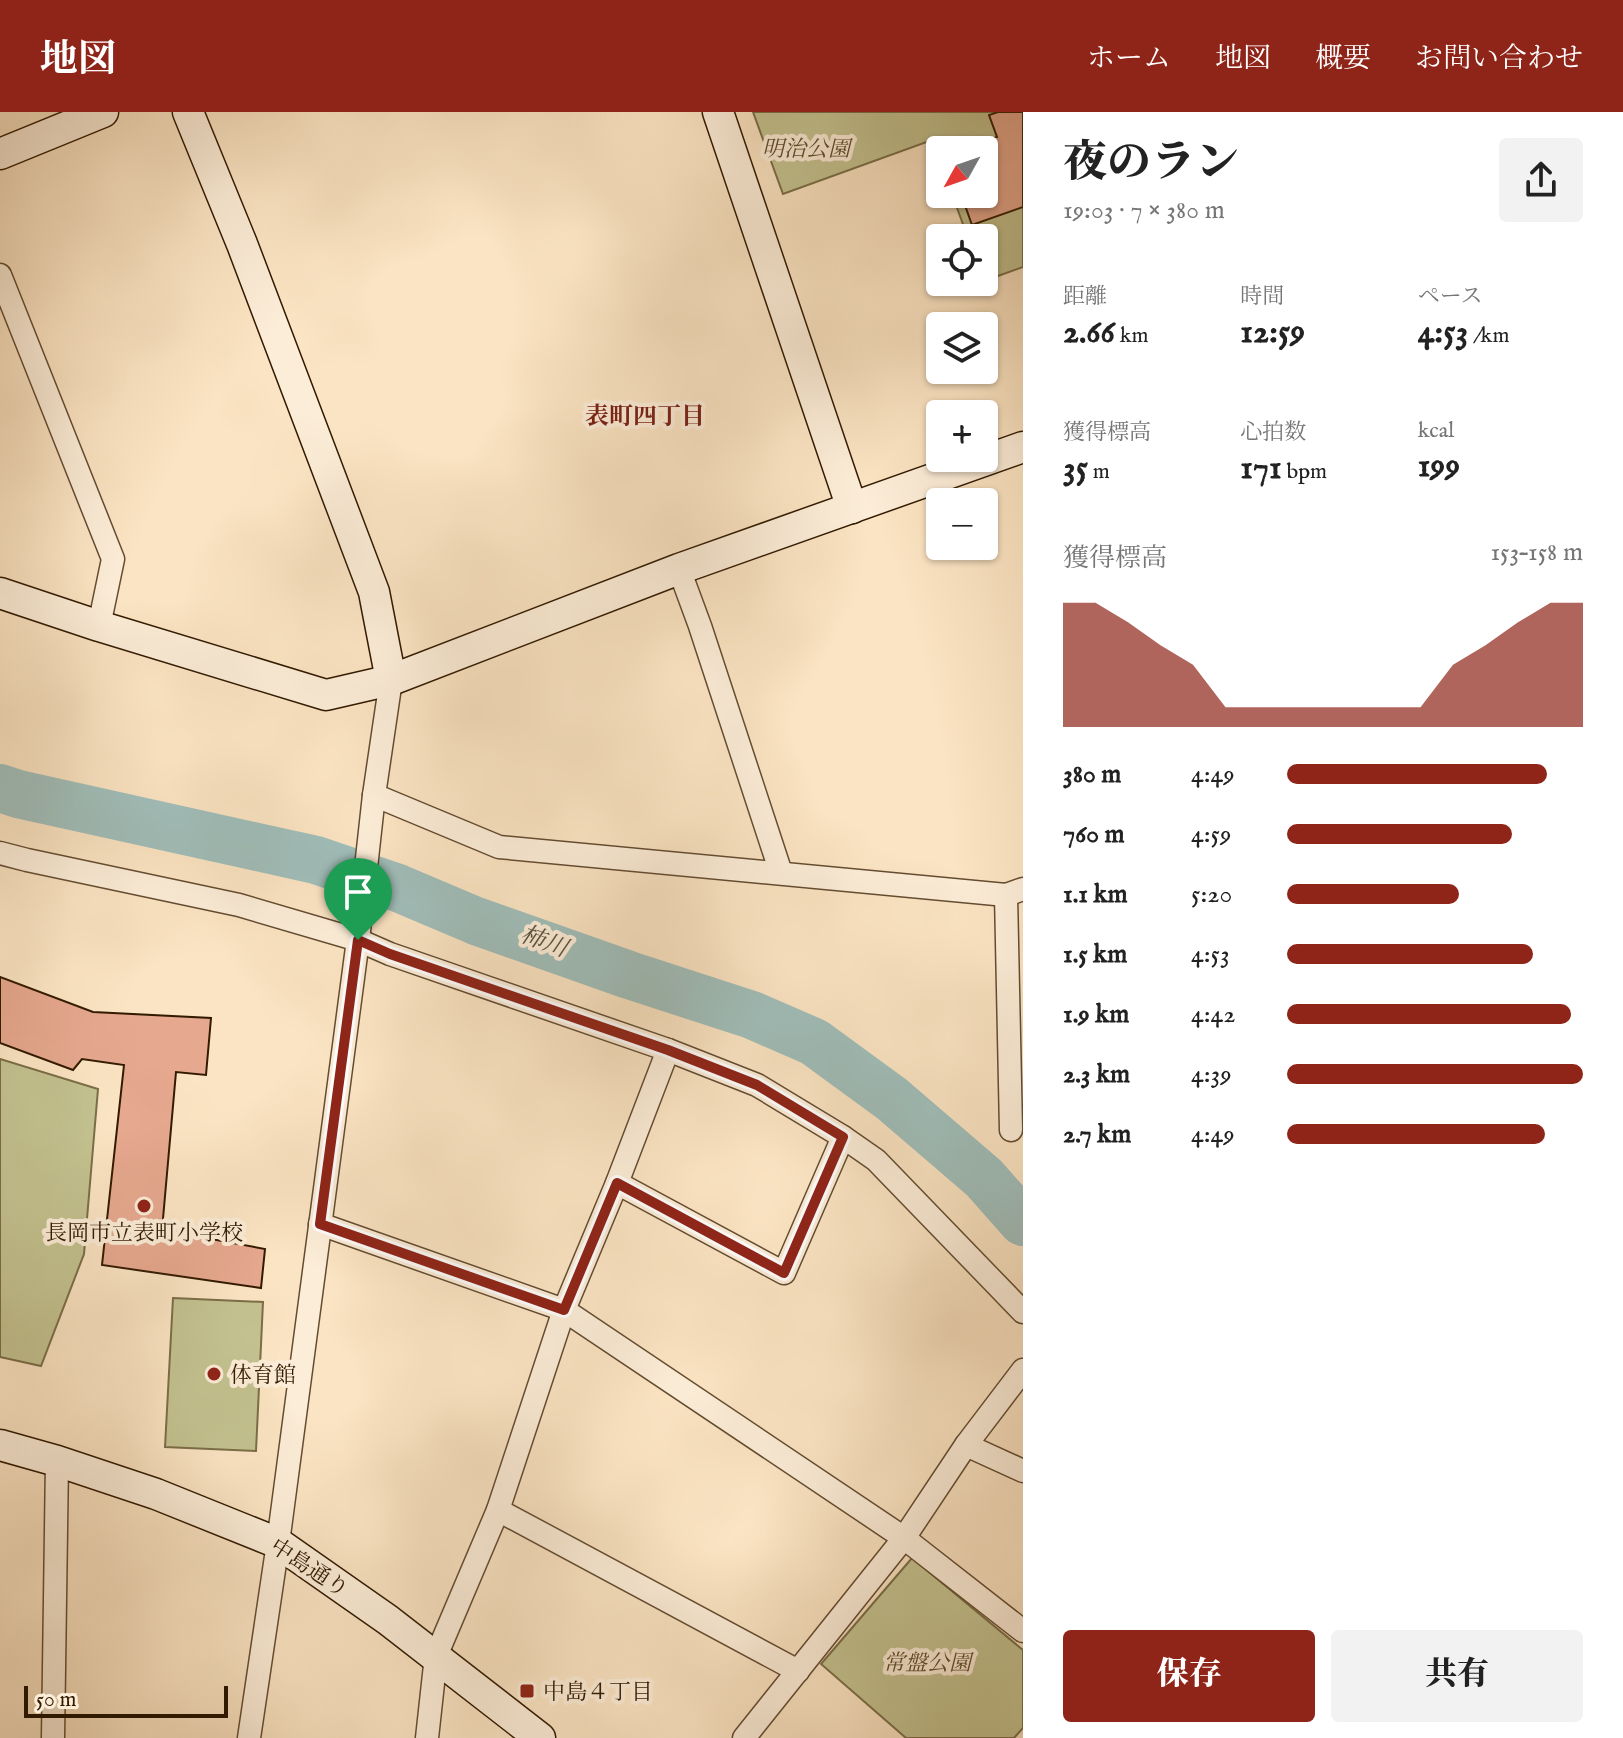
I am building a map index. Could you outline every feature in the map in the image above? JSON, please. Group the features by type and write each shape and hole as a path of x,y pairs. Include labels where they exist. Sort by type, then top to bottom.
{"street":[{"path":"0,154 103,112"},
{"path":"188,112 242,244 374,592 391,680 278,1543 249,1738"},
{"path":"718,112 852,508"},
{"path":"0,275 113,559 99,626"},
{"path":"0,593 326,695 391,680 679,569 1023,447"},
{"path":"679,569 781,873"},
{"path":"374,795 499,847 1014,892 1011,1130"},
{"path":"0,853 239,905 358,940 390,954 668,1050 757,1085 876,1160 1023,1312"},
{"path":"427,1738 436,1656 498,1510 564,1310 668,1050"},
{"path":"617,1183 784,1273 843,1137"},
{"path":"320,1224 564,1310 904,1538 1023,1631"},
{"path":"744,1738 904,1538 966,1445 1023,1370"},
{"name":"中島通り","path":"0,1445 156,1494 278,1543 436,1656 540,1738"},
{"path":"966,1445 1023,1471"},
{"path":"53,1738 57,1461"},
{"path":"498,1510 798,1671"}],"green space":[{"name":"明治公園","path":"753,112 1023,112 1023,267 998,276 998,224 963,224 957,208 998,208 998,136 926,136 926,142 783,194"},
{"path":"0,1059 98,1089 84,1254 41,1366 0,1357"},
{"name":"体育館","path":"173,1298 263,1302 256,1451 165,1447"},
{"name":"常盤公園","path":"912,1558 1023,1650 1023,1728 1014,1738 906,1738 821,1664"}],"building":[{"path":"1023,112 1023,207 972,224 966,208 998,208 998,136 989,115"},
{"path":"0,977 93,1012 211,1018 206,1075 176,1072 162,1230 265,1249 261,1288 102,1265 124,1065 82,1059 73,1070 0,1043"}],"waterway":[{"name":"柿川","path":"0,788 316,860 398,888 476,921 752,1015 814,1042 892,1099 984,1178 1023,1222"}],"place":[{"name":"長岡市立表町小学校","path":"144,1206"},
{"name":"体育館","path":"214,1374"},
{"name":"中島４丁目","path":"527,1691"}],"district":[{"name":"表町四丁目","path":"645,416"}],"route":[{"path":"358,940 390,954 668,1050 757,1085 843,1137 784,1273 617,1183 564,1310 320,1224 358,940"}]}
